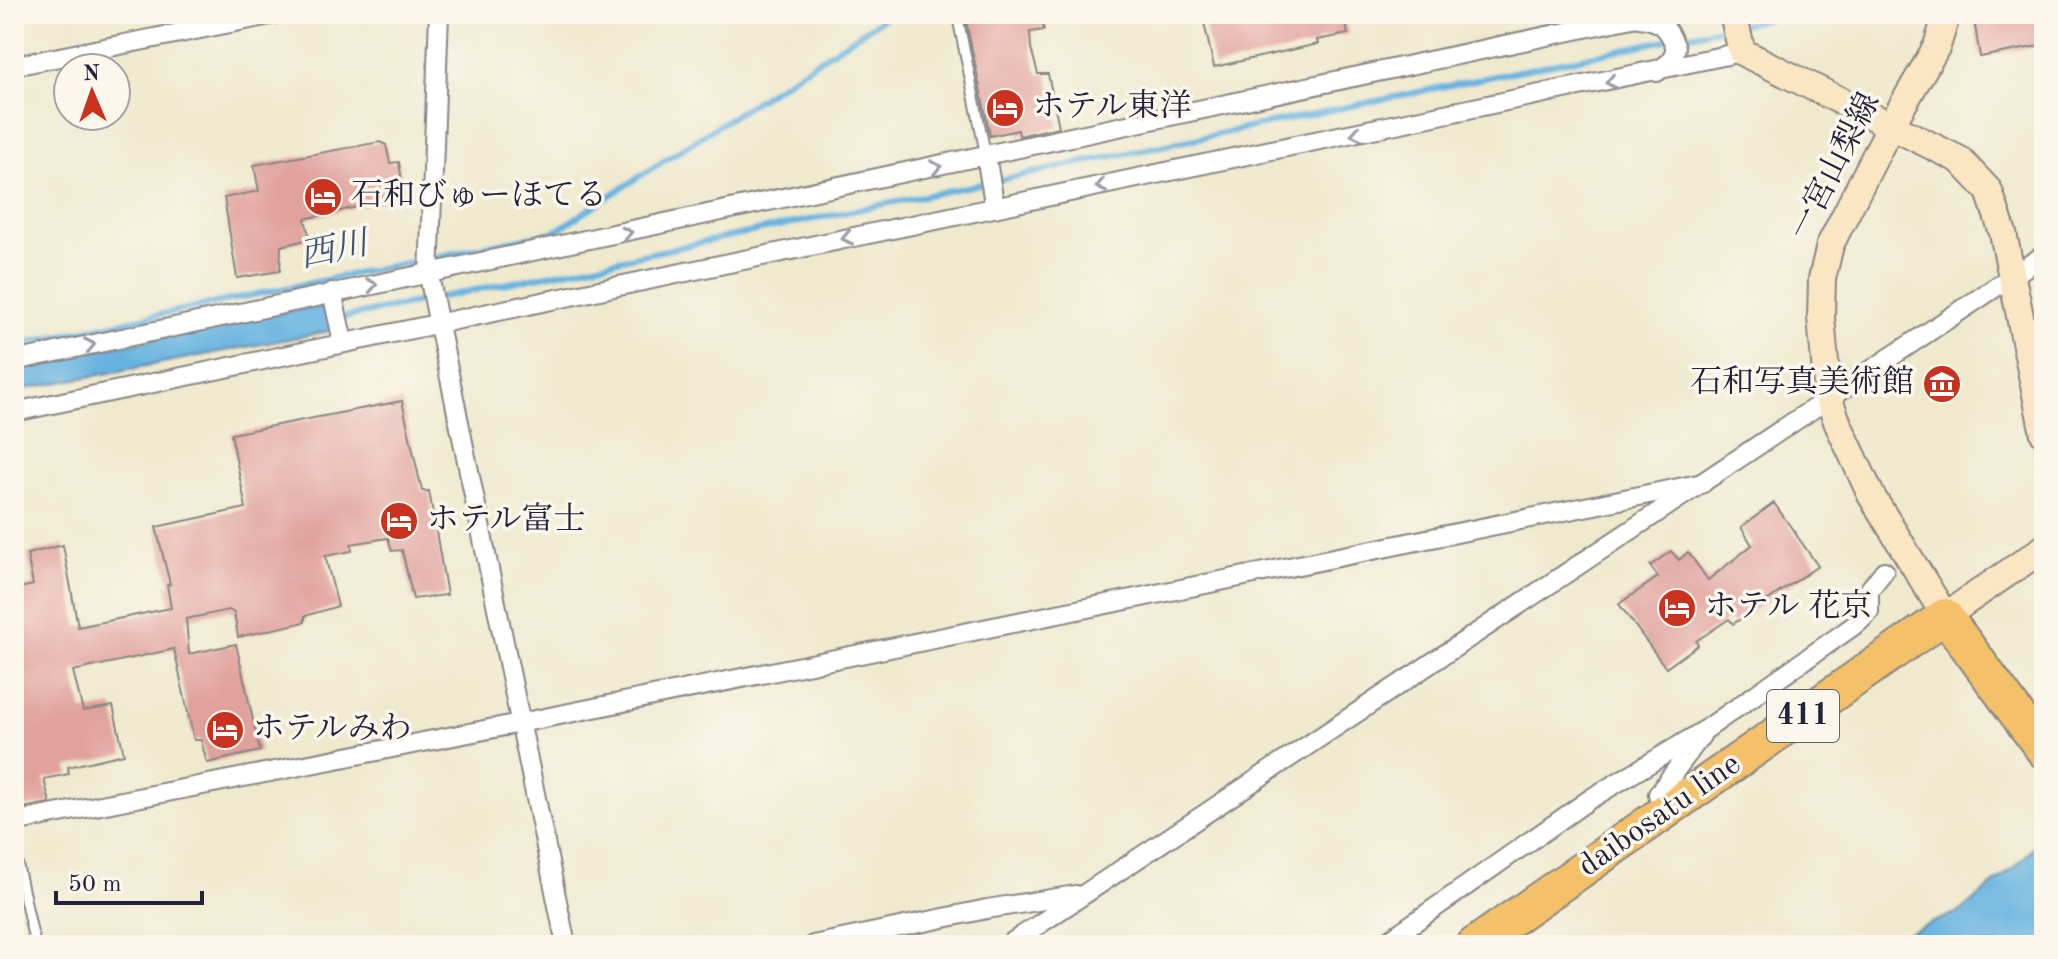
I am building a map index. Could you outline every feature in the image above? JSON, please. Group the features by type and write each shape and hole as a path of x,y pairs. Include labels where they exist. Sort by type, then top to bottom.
{"highway":[{"path":"1945,616 2044,751"},
{"name":"daibosatu line","path":"1474,945 1945,616"}],"main road":[{"name":"一宮山梨線","path":"1945,616 1871,495 1828,397 1821,317 1824,261 1890,127 1937,46 1947,14"},
{"path":"1738,34 1890,127 1960,160 1989,191 2003,233 2044,434"},
{"path":"1945,616 2044,548"}],"street":[{"path":"14,66 275,14"},
{"path":"439,14 430,274 566,945"},
{"path":"14,361 334,297 1644,16 1658,20 1670,31 1676,48 1671,61 1656,73"},
{"path":"14,412 437,316 995,208 1656,73 1738,34"},
{"path":"986,156 995,208"},
{"path":"1008,945 2044,255"},
{"path":"334,297 342,336"},
{"path":"14,822 520,723 1703,483"},
{"path":"1382,945 1590,799 1705,730 1859,622 1869,612 1869,590 1884,571"},
{"path":"1662,815 1658,794 1705,730"},
{"path":"813,945 987,909 1083,894"}],"lane":[{"path":"957,14 986,156"},
{"path":"14,848 35,945"}],"water":[{"path":"330,303 336,330 14,391 14,367"},
{"path":"2044,837 2044,945 1878,945 1961,911 2017,865"}],"building":[{"path":"1040,14 1044,30 1030,32 1031,48 1038,74 1048,74 1059,127 1019,136 1018,130 990,136 966,21"},
{"path":"1202,14 1344,14 1348,34 1317,40 1318,44 1214,67"},
{"path":"2000,14 2044,14 2044,45 1980,57 1974,20"},
{"path":"380,142 386,145 390,163 399,162 404,196 305,219 310,239 281,246 280,271 237,278 224,198 259,191 254,165"},
{"path":"402,401 422,491 429,491 447,595 413,599 402,550 392,551 388,538 351,544 352,551 325,556 338,606 305,616 305,622 238,637 234,613 229,610 186,619 189,654 236,644 260,751 207,763 201,740 194,740 174,649 73,671 83,711 113,706 124,754 68,767 69,774 44,779 50,803 17,809 14,589 33,585 27,554 63,545 78,627 171,608 167,585 170,584 156,527 246,508 231,434"},
{"path":"1774,503 1818,566 1733,624 1729,619 1696,641 1698,645 1666,668 1619,604 1658,577 1650,566 1671,551 1679,560 1688,552 1708,580 1752,545 1741,527"}],"waterway":[{"name":"西川","path":"14,345 554,232 890,14"},
{"path":"1743,24 1790,14"},
{"path":"342,318 1728,27"}],"place":[{"name":"ホテル東洋","path":"1005,108"},
{"name":"石和びゅーほてる","path":"323,197"},
{"name":"石和写真美術館","path":"1942,384"},
{"name":"ホテル富士","path":"399,521"},
{"name":"ホテル 花京","path":"1677,608"},
{"name":"ホテルみわ","path":"225,730"}]}
